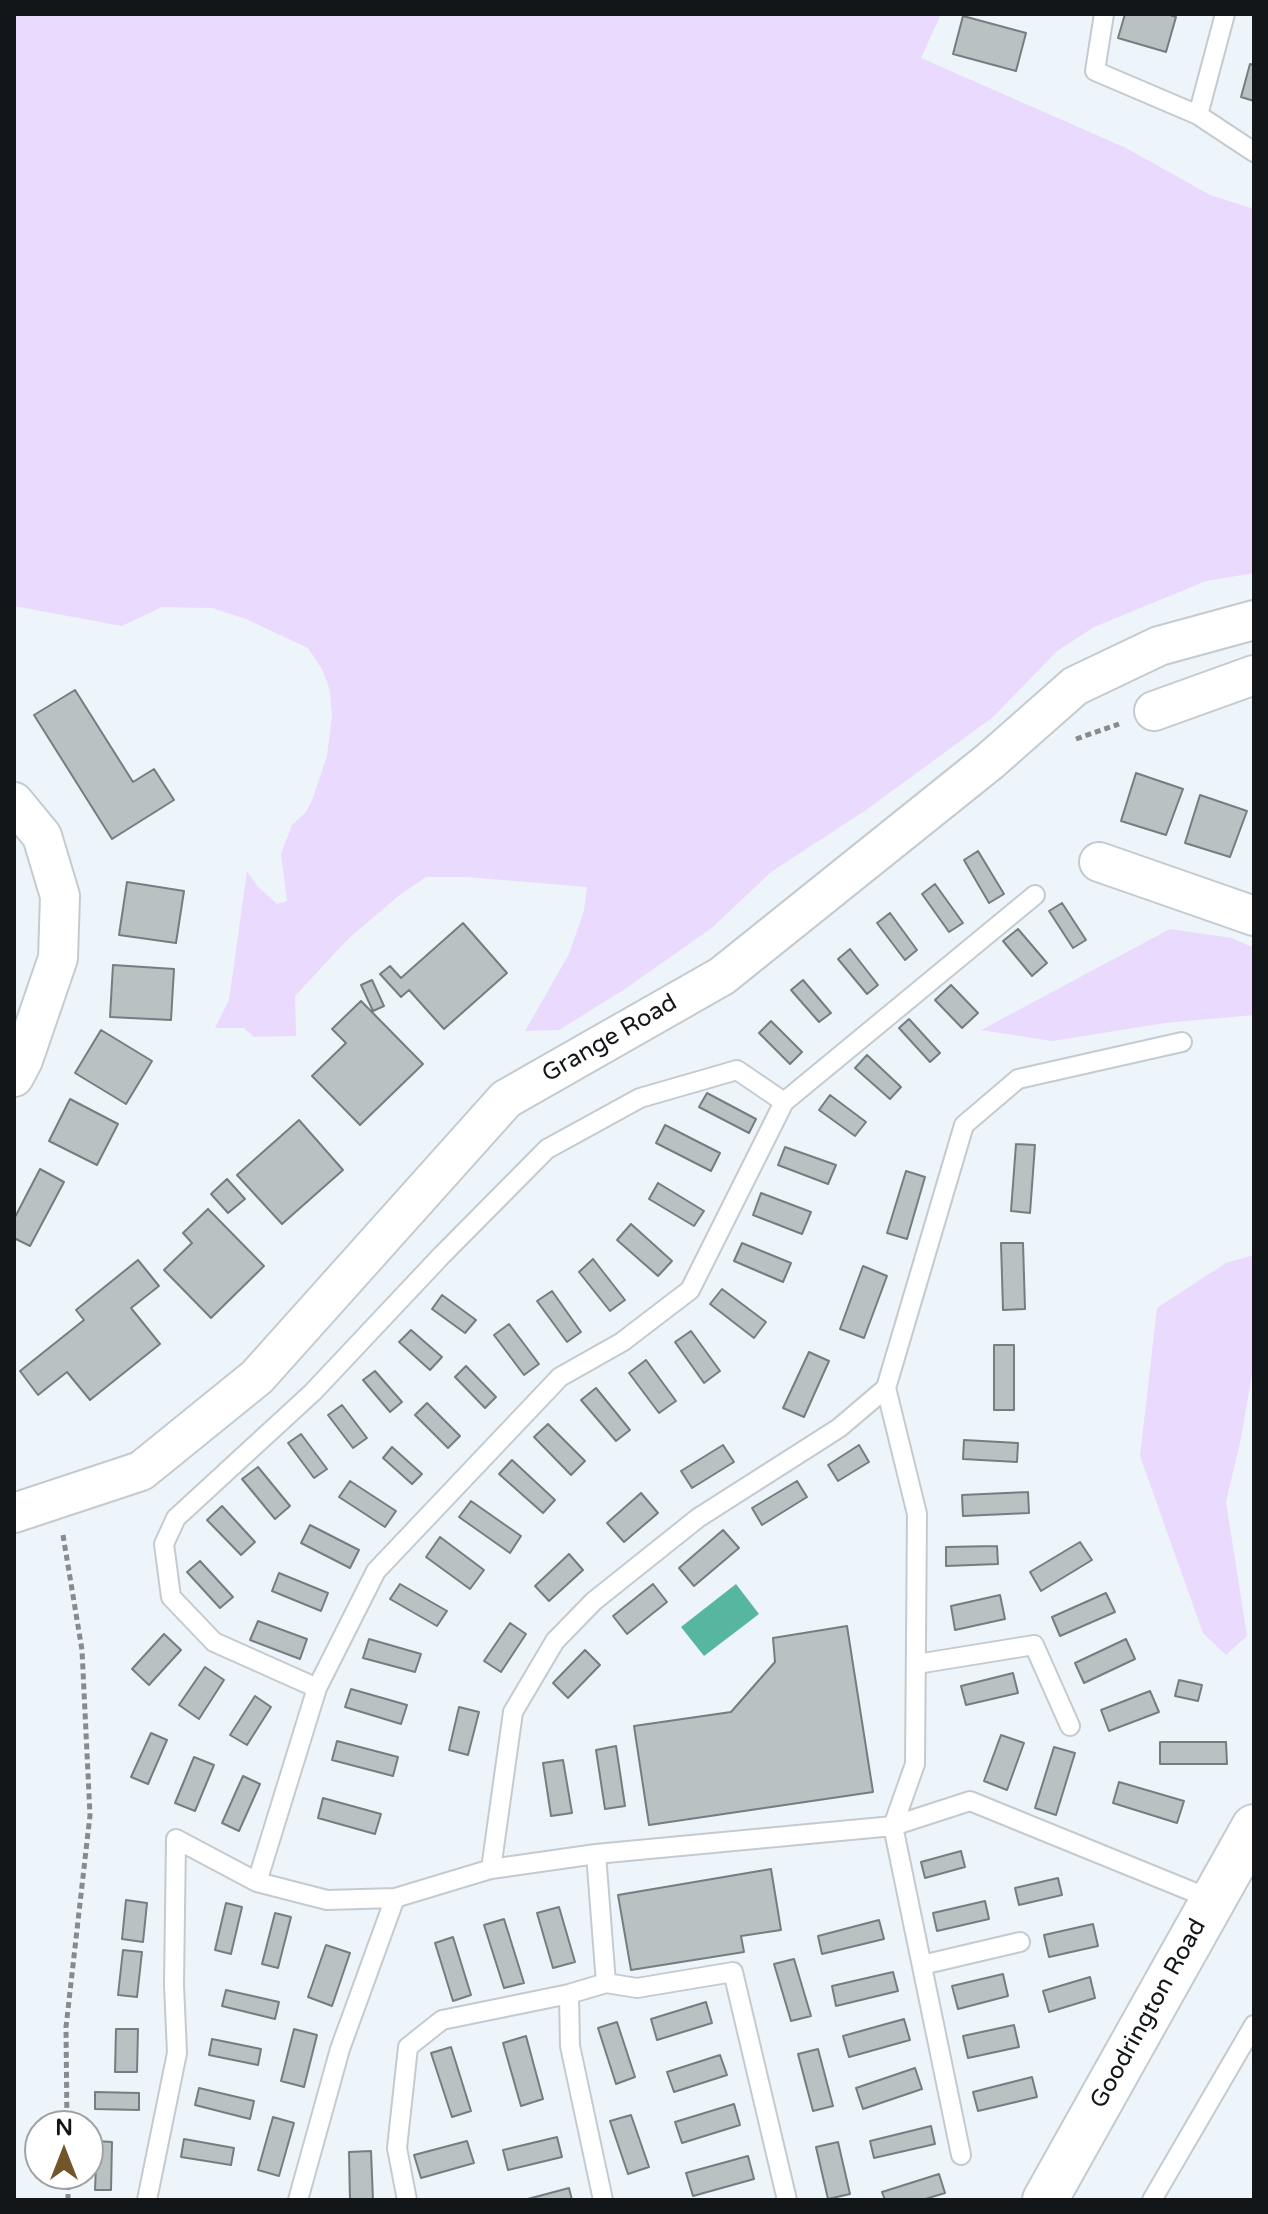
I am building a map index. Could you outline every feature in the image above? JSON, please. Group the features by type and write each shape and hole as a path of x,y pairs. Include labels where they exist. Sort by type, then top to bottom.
{"street":[{"name":"Grange Road","path":"14,1513 141,1471 257,1377 506,1099 722,976 990,761 1075,686 1159,646 1254,620"},
{"path":"1154,711 1254,675"},
{"path":"14,802 42,836 60,896 58,958 23,1060 14,1077"},
{"path":"1099,862 1254,916"},
{"name":"Goodrington Road","path":"1045,2200 1254,1827"}],"lane":[{"path":"1104,14 1095,71 1198,115 1254,152"},
{"path":"1198,115 1225,14"},
{"path":"257,1882 317,1688 376,1571 560,1377 622,1342 690,1290 784,1102 1035,895"},
{"path":"961,2155 893,1826 915,1764 917,1514 886,1388 964,1125 1018,1079 1182,1042"},
{"path":"317,1688 214,1642 171,1597 164,1544 176,1518 313,1392 547,1149 640,1098 737,1070 784,1102"},
{"path":"491,1869 513,1712 555,1641 594,1601 698,1518 839,1428 886,1388"},
{"path":"917,1664 1034,1645 1070,1726"},
{"path":"147,2200 177,2053 174,1985 176,1839 257,1882 327,1900 395,1898 491,1869 596,1854 893,1826 970,1801 1213,1900"},
{"path":"596,1854 606,1983"},
{"path":"298,2200 340,2049 395,1898"},
{"path":"922,1965 1020,1942"},
{"path":"407,2200 397,2148 408,2047 442,2020 569,1994 606,1983 637,1988 733,1972 787,2200"},
{"path":"569,1994 570,2046 603,2200"},
{"path":"1152,2200 1254,2025"}],"path":[{"path":"57,1498 82,1650 90,1815 66,2027 67,2110"}],"shaded area":[{"path":"14,14 941,14 921,58 1126,148 1210,195 1254,209 1254,573 1206,581 1094,627 1057,651 993,717 866,810 771,872 713,927 625,989 559,1030 525,1031 569,954 584,911 587,887 467,877 426,877 348,939 295,996 296,1036 254,1037 244,1028 215,1028 229,1000 247,871 257,886 277,904 287,901 281,854 292,825 306,812 313,798 327,756 332,715 330,691 323,671 308,648 246,619 212,608 162,607 122,626 14,606"},
{"path":"1170,929 1232,938 1254,948 1254,1015 1165,1023 1052,1041 981,1030"},
{"path":"1254,1255 1254,1363 1226,1502 1247,1636 1226,1655 1203,1633 1140,1456 1157,1308 1226,1263"},
{"path":"736,1584 759,1614 704,1656 681,1627"}],"building":[{"path":"1125,14 1167,14 1176,17 1166,52 1118,38"},
{"path":"963,16 1026,33 1016,71 953,54"},
{"path":"1250,64 1254,65 1254,101 1241,97"},
{"path":"75,690 133,782 154,769 174,800 112,839 34,715"},
{"path":"1136,773 1183,789 1166,835 1121,821"},
{"path":"1200,795 1247,811 1230,857 1185,843"},
{"path":"978,851 1004,894 989,903 964,860"},
{"path":"127,882 184,891 176,943 119,935"},
{"path":"935,884 963,923 949,932 922,894"},
{"path":"1062,903 1086,940 1073,948 1049,911"},
{"path":"890,913 917,950 905,960 877,923"},
{"path":"463,923 507,973 444,1029 409,990 401,997 380,974 390,966 401,978"},
{"path":"1018,929 1047,963 1032,976 1003,941"},
{"path":"850,949 878,985 867,994 838,959"},
{"path":"113,965 174,969 171,1020 110,1017"},
{"path":"372,980 384,1006 373,1011 361,985"},
{"path":"803,980 831,1013 819,1022 791,990"},
{"path":"951,985 978,1013 962,1028 935,1000"},
{"path":"361,1001 423,1064 360,1125 312,1076 346,1043 332,1029"},
{"path":"909,1019 940,1053 930,1062 899,1028"},
{"path":"771,1021 802,1052 790,1064 759,1033"},
{"path":"101,1030 152,1061 126,1104 75,1073"},
{"path":"867,1055 901,1087 890,1099 855,1068"},
{"path":"707,1093 756,1119 749,1133 699,1107"},
{"path":"830,1095 866,1122 855,1136 819,1110"},
{"path":"70,1099 118,1124 97,1165 49,1141"},
{"path":"299,1120 343,1170 282,1224 237,1175"},
{"path":"665,1125 720,1153 711,1171 656,1143"},
{"path":"1016,1144 1035,1145 1030,1213 1011,1211"},
{"path":"785,1147 836,1165 828,1184 778,1165"},
{"path":"40,1169 64,1182 30,1246 14,1238 14,1219"},
{"path":"906,1171 925,1177 907,1239 887,1233"},
{"path":"227,1179 245,1199 228,1213 211,1194"},
{"path":"658,1183 704,1211 694,1226 649,1199"},
{"path":"761,1193 811,1212 802,1234 753,1215"},
{"path":"208,1209 264,1266 211,1318 164,1270 192,1243 183,1233"},
{"path":"631,1224 672,1261 658,1276 617,1240"},
{"path":"742,1243 791,1263 783,1282 734,1261"},
{"path":"1001,1243 1023,1243 1025,1309 1003,1310"},
{"path":"593,1259 625,1300 610,1311 579,1272"},
{"path":"138,1260 159,1286 131,1308 160,1344 90,1400 67,1372 38,1395 20,1371 84,1320 76,1310"},
{"path":"863,1266 887,1276 864,1338 840,1329"},
{"path":"722,1289 766,1322 754,1338 710,1304"},
{"path":"552,1291 581,1332 567,1342 537,1301"},
{"path":"442,1295 476,1320 465,1333 432,1309"},
{"path":"509,1324 539,1364 524,1375 494,1335"},
{"path":"411,1330 442,1357 430,1370 399,1342"},
{"path":"691,1331 720,1371 704,1383 675,1342"},
{"path":"994,1345 1014,1345 1014,1410 994,1410"},
{"path":"809,1352 829,1361 804,1417 783,1408"},
{"path":"646,1360 676,1401 659,1413 629,1373"},
{"path":"466,1366 496,1397 485,1408 455,1377"},
{"path":"375,1371 402,1402 390,1412 363,1380"},
{"path":"596,1388 630,1430 616,1441 581,1400"},
{"path":"427,1403 460,1436 448,1448 415,1415"},
{"path":"342,1405 367,1438 353,1448 328,1415"},
{"path":"548,1424 585,1461 571,1475 534,1437"},
{"path":"301,1434 327,1469 314,1478 288,1443"},
{"path":"964,1440 1018,1443 1017,1462 963,1459"},
{"path":"723,1445 734,1462 692,1488 681,1471"},
{"path":"859,1445 869,1462 838,1481 828,1465"},
{"path":"392,1447 422,1474 412,1484 383,1458"},
{"path":"512,1460 555,1500 543,1513 499,1474"},
{"path":"258,1467 290,1506 275,1519 242,1479"},
{"path":"350,1481 396,1511 385,1527 339,1497"},
{"path":"797,1481 807,1497 762,1525 752,1508"},
{"path":"1028,1492 1029,1513 963,1516 962,1495"},
{"path":"641,1493 658,1513 624,1542 607,1523"},
{"path":"471,1501 521,1536 510,1553 459,1517"},
{"path":"222,1506 255,1542 241,1555 207,1520"},
{"path":"310,1525 359,1550 350,1568 301,1543"},
{"path":"723,1530 739,1548 694,1586 679,1568"},
{"path":"440,1537 484,1570 470,1589 426,1557"},
{"path":"1080,1542 1092,1560 1041,1591 1030,1572"},
{"path":"997,1546 998,1564 946,1566 946,1547"},
{"path":"569,1554 583,1570 549,1601 535,1586"},
{"path":"200,1561 233,1597 220,1608 187,1572"},
{"path":"279,1573 328,1593 321,1611 272,1591"},
{"path":"400,1584 447,1611 437,1626 390,1599"},
{"path":"653,1584 667,1602 627,1634 613,1616"},
{"path":"1106,1593 1115,1612 1060,1636 1052,1617"},
{"path":"1000,1595 1005,1619 955,1630 951,1606"},
{"path":"258,1621 307,1639 300,1659 250,1640"},
{"path":"510,1623 526,1634 501,1672 484,1661"},
{"path":"847,1626 873,1792 649,1825 634,1726 731,1712 775,1662 773,1638"},
{"path":"164,1634 181,1650 149,1685 132,1669"},
{"path":"369,1639 421,1654 415,1672 363,1658"},
{"path":"1126,1639 1135,1659 1084,1683 1075,1663"},
{"path":"585,1650 600,1665 568,1698 553,1683"},
{"path":"205,1667 224,1680 199,1719 179,1705"},
{"path":"1013,1673 1018,1693 966,1705 961,1686"},
{"path":"1179,1680 1202,1685 1198,1701 1175,1696"},
{"path":"351,1689 407,1705 401,1724 345,1707"},
{"path":"1150,1691 1159,1712 1109,1731 1101,1710"},
{"path":"255,1696 271,1707 247,1745 230,1735"},
{"path":"459,1707 479,1712 468,1755 449,1750"},
{"path":"151,1733 167,1740 148,1784 131,1777"},
{"path":"1001,1735 1024,1743 1007,1790 984,1781"},
{"path":"337,1741 398,1757 393,1776 332,1760"},
{"path":"1160,1742 1226,1742 1227,1764 1160,1764"},
{"path":"616,1746 625,1806 605,1809 596,1750"},
{"path":"1054,1747 1075,1753 1056,1815 1035,1808"},
{"path":"194,1757 214,1765 195,1811 175,1803"},
{"path":"563,1760 572,1813 551,1816 543,1763"},
{"path":"243,1776 260,1784 239,1831 222,1823"},
{"path":"1119,1782 1184,1801 1177,1823 1113,1803"},
{"path":"323,1798 381,1814 375,1834 318,1818"},
{"path":"961,1851 965,1867 925,1878 921,1862"},
{"path":"771,1869 781,1930 741,1936 744,1952 631,1970 618,1895"},
{"path":"1058,1878 1062,1895 1019,1905 1015,1888"},
{"path":"126,1900 147,1903 143,1942 122,1939"},
{"path":"985,1901 989,1919 937,1931 933,1913"},
{"path":"226,1903 242,1907 231,1954 215,1950"},
{"path":"559,1907 575,1962 553,1968 537,1913"},
{"path":"275,1913 291,1917 278,1968 262,1964"},
{"path":"504,1919 524,1983 504,1988 484,1925"},
{"path":"879,1920 884,1939 822,1954 818,1936"},
{"path":"1093,1924 1098,1946 1049,1957 1044,1935"},
{"path":"453,1937 471,1995 453,2001 435,1943"},
{"path":"326,1945 350,1953 332,2006 308,1997"},
{"path":"123,1950 142,1952 137,1997 118,1995"},
{"path":"794,1959 811,2016 791,2021 774,1964"},
{"path":"893,1972 898,1991 836,2006 832,1986"},
{"path":"1003,1974 1008,1996 958,2009 952,1986"},
{"path":"1090,1977 1095,1998 1049,2012 1043,1991"},
{"path":"226,1990 279,2002 275,2019 222,2006"},
{"path":"706,2002 712,2023 657,2040 651,2019"},
{"path":"904,2019 910,2040 849,2057 843,2036"},
{"path":"617,2022 635,2077 616,2084 598,2028"},
{"path":"1014,2025 1019,2047 968,2058 963,2036"},
{"path":"116,2029 138,2029 137,2072 115,2072"},
{"path":"294,2029 317,2035 304,2087 281,2081"},
{"path":"526,2036 543,2099 521,2106 503,2043"},
{"path":"212,2039 261,2049 258,2065 209,2055"},
{"path":"451,2047 471,2111 452,2117 431,2053"},
{"path":"818,2049 833,2106 813,2111 798,2054"},
{"path":"720,2055 727,2075 674,2092 667,2072"},
{"path":"915,2068 922,2089 863,2109 856,2088"},
{"path":"1032,2077 1037,2097 978,2111 973,2092"},
{"path":"199,2088 254,2101 250,2119 195,2105"},
{"path":"95,2092 139,2093 139,2110 95,2109"},
{"path":"734,2104 740,2125 682,2143 675,2122"},
{"path":"631,2115 649,2167 628,2174 610,2121"},
{"path":"273,2117 294,2123 279,2176 258,2170"},
{"path":"931,2126 935,2144 874,2158 870,2141"},
{"path":"557,2137 562,2157 508,2170 503,2150"},
{"path":"184,2139 234,2148 231,2165 181,2157"},
{"path":"104,2141 112,2142 111,2190 104,2190"},
{"path":"467,2141 474,2163 421,2178 414,2155"},
{"path":"838,2142 850,2194 828,2199 816,2147"},
{"path":"371,2151 373,2200 350,2200 349,2152"},
{"path":"748,2156 754,2179 693,2196 686,2173"},
{"path":"939,2174 945,2193 922,2200 885,2200 882,2192"},
{"path":"569,2188 572,2200 524,2200"}]}
